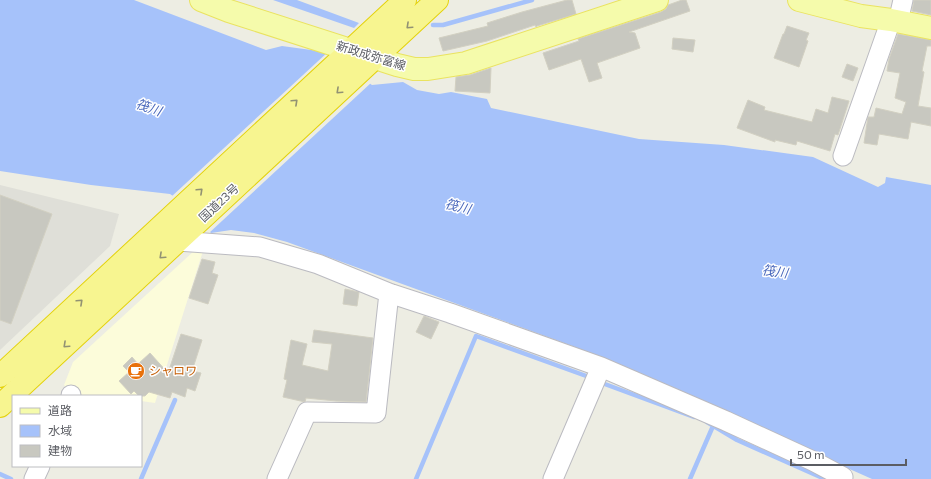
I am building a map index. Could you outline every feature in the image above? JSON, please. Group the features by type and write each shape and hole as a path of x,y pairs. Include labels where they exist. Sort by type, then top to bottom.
{"highway":[{"name":"国道23号","path":"0,376 405,0"},
{"name":"国道23号","path":"0,406 437,0"}],"main road":[{"name":"新政成弥富線","path":"201,0 371,61 414,69 428,69 466,63 657,0"},
{"path":"799,0 861,16 931,28"}],"street":[{"path":"843,156 903,0"},
{"path":"184,235 260,247 318,264 389,293 602,367 726,420 813,461 843,477 842,479"},
{"path":"277,479 306,412 376,413 389,293"},
{"path":"553,479 602,367"},
{"path":"34,479 40,467"}],"shaded area":[{"path":"0,185 119,214 110,246 0,350"},
{"path":"195,250 203,251 155,403 142,401 142,395 76,395 70,392 64,385 73,362"}],"water":[{"name":"筏川","path":"0,0 134,0 266,50 282,46 326,52 372,85 403,82 417,90 439,94 451,92 487,99 491,108 639,139 724,145 813,157 878,187 885,183 886,177 931,185 931,479 872,479 575,347 287,242 254,233 231,230 211,233 185,204 170,194 91,185 0,171"},
{"path":"273,0 297,0 359,23 354,28"}],"pier":[{"path":"329,51 372,82 209,233 183,206 171,197"}],"building":[{"path":"567,0 572,0 576,14 536,27 535,25 487,41 443,51 439,38 488,26 487,23"},
{"path":"686,0 690,11 629,32 635,33 640,48 597,63 602,78 589,82 581,59 549,70 543,53 579,41 578,39 661,12 666,9 668,5"},
{"path":"914,0 931,0 931,15 912,11"},
{"path":"787,26 809,33 806,40 808,41 799,67 774,58"},
{"path":"898,34 931,40 931,46 927,46 922,71 924,72 918,106 931,108 931,126 911,122 908,139 879,134 877,145 864,143 868,117 874,117 876,108 902,114 906,102 895,98 900,73 887,71 889,59"},
{"path":"673,38 695,40 693,52 672,49"},
{"path":"847,64 858,68 853,81 842,77"},
{"path":"491,68 490,93 455,91 456,77 470,75"},
{"path":"832,97 849,101 838,135 835,134 830,151 797,141 796,145 775,140 775,142 737,128 748,100 765,107 764,110 812,122 816,109 828,113"},
{"path":"0,195 52,214 11,324 0,320"},
{"path":"202,259 215,262 212,273 218,275 208,304 189,298"},
{"path":"345,289 359,292 357,306 343,304"},
{"path":"424,316 439,322 431,339 416,332"},
{"path":"314,330 373,338 366,402 306,398 305,402 283,397 287,380 284,379 291,340 307,344 302,365 328,371 332,344 312,342"},
{"path":"181,334 202,340 192,371 201,373 195,391 187,388 185,397 172,392 170,398 149,392 145,396 138,395 134,391 131,394 119,381 129,372 123,366 132,357 138,364 150,353 168,373"}],"waterway":[{"path":"433,25 443,25 532,0"},
{"path":"416,479 476,336 589,377"},
{"path":"602,383 694,417"},
{"path":"141,479 175,400"},
{"path":"707,422 737,440 825,479"},
{"path":"690,479 713,426"},
{"path":"0,474 11,479"}],"place":[{"name":"シャロワ","path":"136,371"}]}
